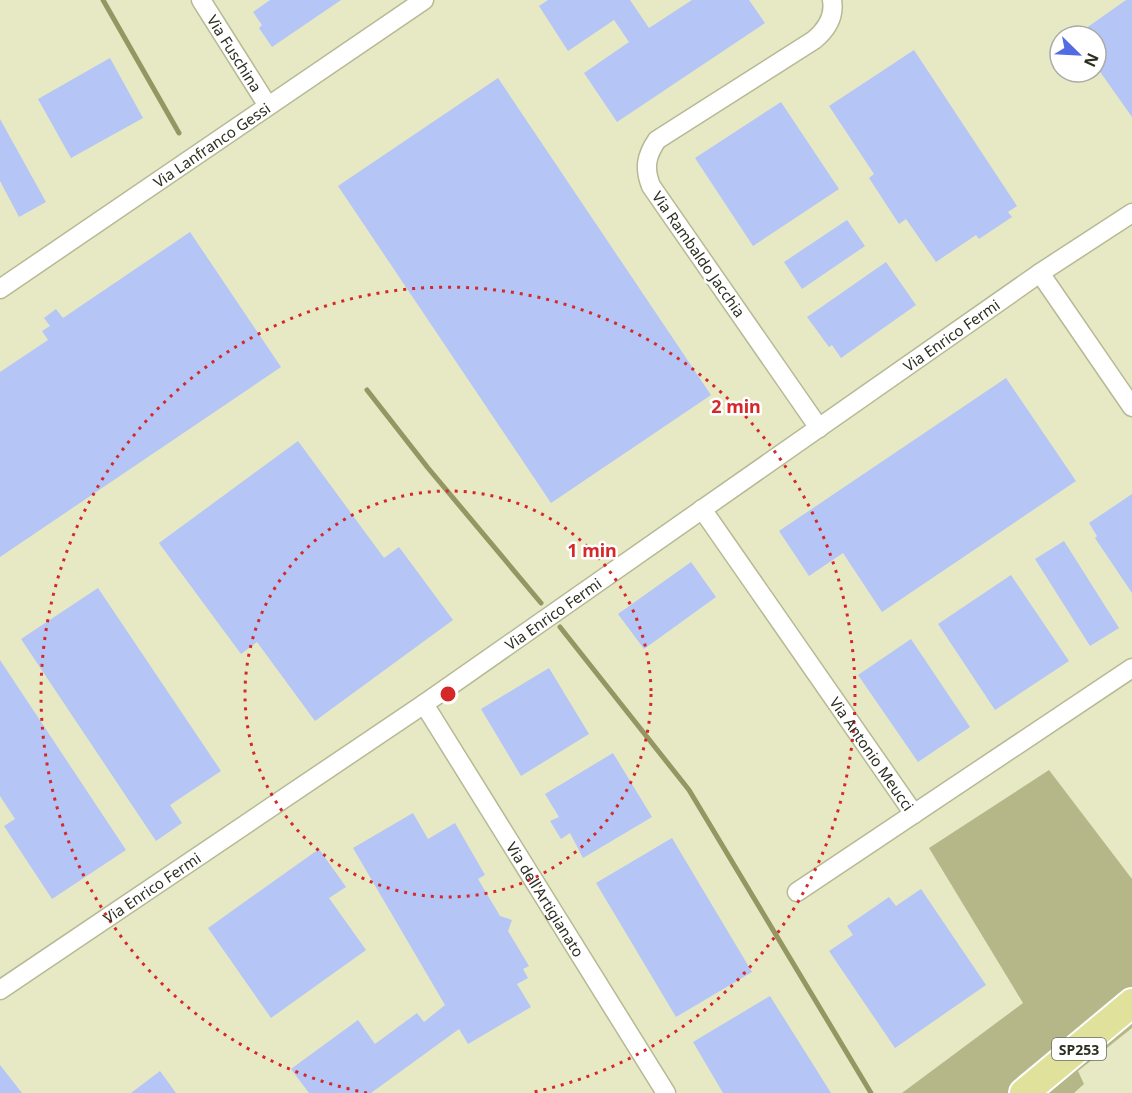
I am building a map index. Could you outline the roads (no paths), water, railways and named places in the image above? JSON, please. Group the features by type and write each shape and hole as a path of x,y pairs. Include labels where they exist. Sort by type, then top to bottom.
{"main road":[{"name":"SP253","path":"1024,1093 1132,1003"}],"street":[{"name":"Via Fuschina","path":"201,0 268,106"},
{"name":"Via Lanfranco Gessi","path":"0,289 424,0"},
{"name":"Via Rambaldo Jacchia","path":"819,428 651,186 646,174 646,162 657,140 814,40 824,31 831,19 832,0"},
{"name":"Via Enrico Fermi","path":"0,990 424,704 1040,273 1132,213"},
{"path":"1040,273 1132,407"},
{"name":"Via Antonio Meucci","path":"702,509 914,814 1132,668"},
{"name":"Via dell'Artigianato","path":"424,704 666,1093"},
{"path":"797,892 914,814"}],"waterway":[{"path":"103,0 179,133"},
{"path":"367,390 428,468 541,603"},
{"path":"560,627 689,790 871,1093"}]}
